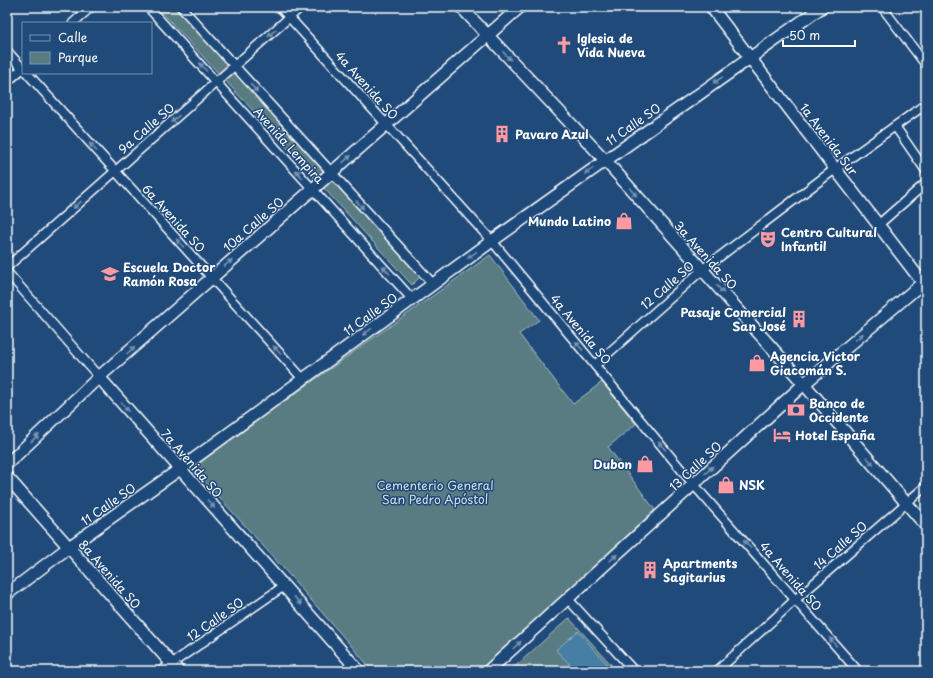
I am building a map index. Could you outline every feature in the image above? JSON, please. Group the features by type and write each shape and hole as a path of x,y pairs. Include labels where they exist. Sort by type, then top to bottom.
{"street":[{"path":"74,22 91,7"},
{"name":"Avenida Lempira","path":"148,7 412,299"},
{"name":"Avenida Lempira","path":"181,7 433,284"},
{"name":"4a Avenida SO","path":"280,7 492,241 694,485 858,671"},
{"name":"9a Calle SO","path":"7,267 301,7"},
{"name":"3a Avenida SO","path":"461,7 604,160 804,384 926,526"},
{"name":"10a Calle SO","path":"7,464 99,378 520,7"},
{"name":"1a Avenida Sur","path":"711,7 878,225 925,283"},
{"name":"11 Calle SO","path":"7,594 604,160 822,7"},
{"path":"882,7 926,65"},
{"path":"7,51 22,67"},
{"path":"7,82 22,69"},
{"name":"6a Avenida SO","path":"28,74 303,379"},
{"name":"12 Calle SO","path":"595,365 702,270 835,169 926,104"},
{"path":"895,126 926,171"},
{"path":"878,225 926,183"},
{"name":"7a Avenida SO","path":"7,272 359,671"},
{"name":"13 Calle SO","path":"488,671 804,384 925,283"},
{"name":"8a Avenida SO","path":"7,477 175,667"},
{"name":"14 Calle SO","path":"717,671 796,599 926,486"},
{"name":"12 Calle SO","path":"161,671 175,667 284,586"},
{"path":"568,599 634,671"}],"green space":[{"path":"157,7 181,7 422,275 412,285 282,142"},
{"name":"Cementerio General San Pedro Apóstol","path":"490,255 539,320 519,334 573,404 602,382 636,424 608,447 655,510 480,671 373,671 192,467"},
{"path":"569,618 617,671 510,671"}],"water":[{"path":"578,631 613,671 576,671 556,650"}],"place":[{"name":"Iglesia de Vida Nueva","path":"564,45"},
{"name":"Pavaro Azul","path":"502,134"},
{"name":"Mundo Latino","path":"624,221"},
{"name":"Centro Cultural Infantil","path":"768,239"},
{"name":"Escuela Doctor Ramón Rosa","path":"110,274"},
{"name":"Pasaje Comercial San José","path":"799,319"},
{"name":"Agencia Victor Giacomán S.","path":"757,363"},
{"name":"Banco de Occidente","path":"796,410"},
{"name":"Hotel España","path":"782,435"},
{"name":"Dubon","path":"645,464"},
{"name":"NSK","path":"726,485"},
{"name":"Apartments Sagitarius","path":"650,570"}]}
